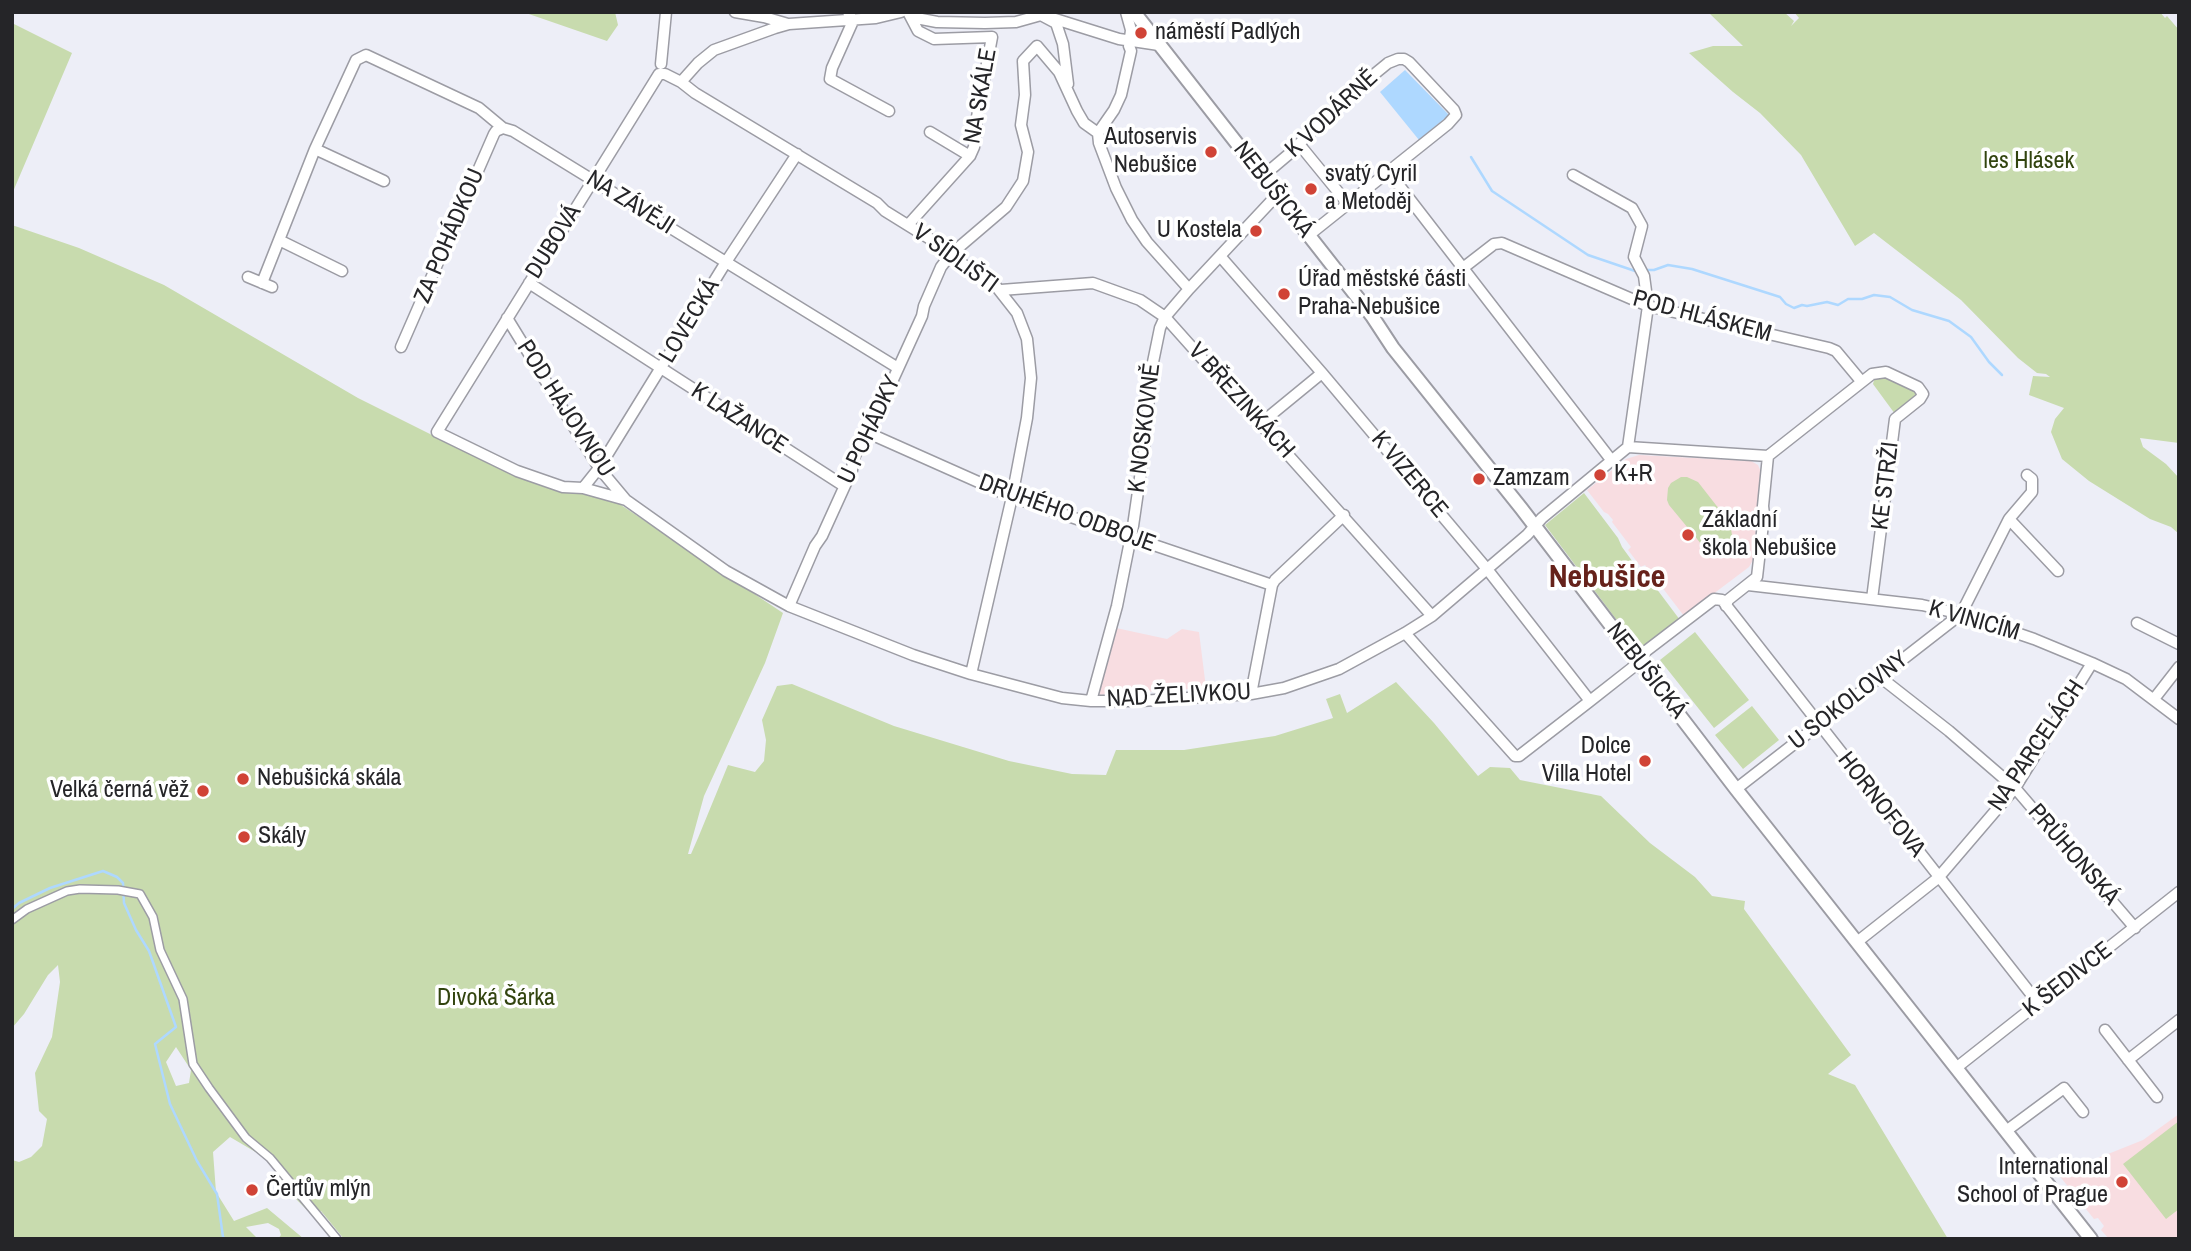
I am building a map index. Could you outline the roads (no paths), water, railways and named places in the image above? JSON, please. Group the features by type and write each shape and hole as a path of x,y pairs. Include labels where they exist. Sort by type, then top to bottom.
{"street":[{"path":"661,64 666,12"},
{"path":"735,12 789,24"},
{"path":"1126,12 1131,30 1131,51 1121,95 1098,132 1101,153 1132,220 1159,256 1189,289"},
{"path":"1134,12 1159,44"},
{"path":"681,82 714,50 789,24 851,17 906,14 937,22 985,23 1016,22 1041,15 1065,20 1119,39 1159,44"},
{"name":"NA SKÁLE","path":"906,14 918,31 934,39 992,37 974,148 970,156 908,225"},
{"path":"1041,15 1056,23 1063,44 1069,92"},
{"path":"851,17 830,79 889,111"},
{"name":"NEBUŠICKÁ","path":"1159,44 1372,316 1393,348 1446,416 1471,443 1736,789 2091,1239"},
{"path":"951,254 1006,207 1023,181 1028,152 1021,125 1023,61 1037,46 1052,62 1084,123 1098,132"},
{"name":"NA ZÁVĚJI","path":"314,149 356,60 366,55 479,108 503,128 513,131 898,368"},
{"name":"K VODÁRNĚ","path":"1263,176 1344,99 1384,67 1398,59 1404,59 1454,110 1455,115 1448,124 1388,171"},
{"name":"DUBOVÁ","path":"437,432 657,76 666,74 681,82"},
{"name":"V SÍDLIŠTI","path":"681,82 877,203 1001,290 1017,313 1027,339 1031,379 1027,418 1012,498 971,674"},
{"name":"ZA POHÁDKOU","path":"401,347 494,134 503,128"},
{"name":"NA SKÁLE","path":"930,132 970,156"},
{"path":"1299,144 1348,204"},
{"path":"248,278 267,285 279,240 314,149 384,181"},
{"name":"LOVECKÁ","path":"583,488 599,468 726,262 797,154"},
{"path":"1309,235 1388,171 1612,460"},
{"path":"1573,175 1632,208 1642,226 1634,257 1644,276 1648,306 1628,447 1768,456 1861,381"},
{"name":"K NOSKOVNĚ","path":"1091,701 1117,606 1130,538 1143,457 1156,340 1165,317 1277,195"},
{"path":"279,240 342,271"},
{"name":"POD HLÁSKEM","path":"1463,268 1494,244 1502,243 1648,306 1829,348 1836,351 1861,381"},
{"name":"U POHÁDKY","path":"789,606 866,432 898,368 942,267 951,254"},
{"name":"K VIZERCE","path":"1220,256 1488,569 1590,701"},
{"name":"V BŘEZINKÁCH","path":"1001,290 1093,283 1140,300 1165,317 1432,616"},
{"name":"K LAŽANCE","path":"529,284 844,486"},
{"name":"POD HÁJOVNOU","path":"507,318 599,468 626,500 726,571 789,606"},
{"name":"KE STRŽI","path":"1861,381 1872,374 1886,372 1919,387 1923,394 1895,419 1872,599"},
{"path":"1261,423 1322,373"},
{"name":"POD HÁJOVNOU","path":"437,432 517,471 563,487 583,488 626,500"},
{"name":"DRUHÉHO ODBOJE","path":"866,432 1012,498 1272,585"},
{"name":"NAD ŽELIVKOU","path":"789,606 914,655 971,674 1062,698 1091,701 1163,701 1251,694 1284,688 1339,669 1432,616 1527,535 1542,518 1628,447"},
{"path":"1726,606 1728,600 1756,579 1758,574 1768,456"},
{"path":"1961,614 2009,519 2032,492 2032,478 2028,475"},
{"path":"1251,694 1272,585 1344,515"},
{"path":"2009,519 2058,571"},
{"name":"K VINICÍM","path":"1748,585 1922,605 1961,614 2034,639 2092,663 2126,680 2179,719"},
{"path":"1405,633 1515,756 1519,756 1590,701 1638,661 1646,651 1714,599 1721,600 1726,606"},
{"name":"HORNOFOVA","path":"1726,606 2038,1003"},
{"name":"U SOKOLOVNY","path":"1736,789 1961,614"},
{"path":"2137,623 2179,645"},
{"name":"NA PARCELÁCH","path":"1857,942 1938,878 2015,788 2092,663"},
{"path":"2154,699 2179,667"},
{"name":"PRŮHONSKÁ","path":"1880,677 1949,731 2015,788 2136,928"},
{"path":"12,920 27,909 67,891 118,890 140,894 153,917 160,950 183,999 193,1064 246,1138 270,1158 337,1239"},
{"name":"K ŠEDIVCE","path":"1956,1068 2136,928 2179,891"},
{"path":"2128,1060 2179,1020"},
{"path":"2105,1030 2157,1097"},
{"path":"2006,1131 2063,1088 2083,1112"}],"water":[{"path":"1405,70 1449,115 1419,140 1380,92"}],"waterway":[{"path":"1471,157 1492,191 1588,255 1638,272"},
{"path":"1645,270 1668,265 1692,269 1780,297 1794,308 1827,302 1838,305 1848,299 1862,299 1874,295 1890,297 1912,310 1949,321 1971,337 2002,375"},
{"path":"12,909 50,888 103,871 123,883 124,903 149,951 176,1027 155,1044 170,1104 197,1161 217,1194 223,1237 226,1239"}],"place":[{"name":"náměstí Padlých","path":"1141,33"},
{"name":"Autoservis Nebušice","path":"1211,152"},
{"name":"svatý Cyril a Metoděj","path":"1311,189"},
{"name":"U Kostela","path":"1256,231"},
{"name":"Úřad městské části Praha-Nebušice","path":"1284,294"},
{"name":"K+R","path":"1600,475"},
{"name":"Zamzam","path":"1479,479"},
{"name":"Základní škola Nebušice","path":"1688,535"},
{"name":"Dolce Villa Hotel","path":"1645,761"},
{"name":"Nebušická skála","path":"243,779"},
{"name":"Velká černá věž","path":"203,791"},
{"name":"Skály","path":"244,837"},
{"name":"International School of Prague","path":"2122,1182"},
{"name":"Čertův mlýn","path":"252,1190"}],"district":[{"name":"Nebušice","path":"1607,578"}],"park label":[{"name":"les Hlásek","path":"2029,162"},
{"name":"Divoká Šárka","path":"496,999"}]}
